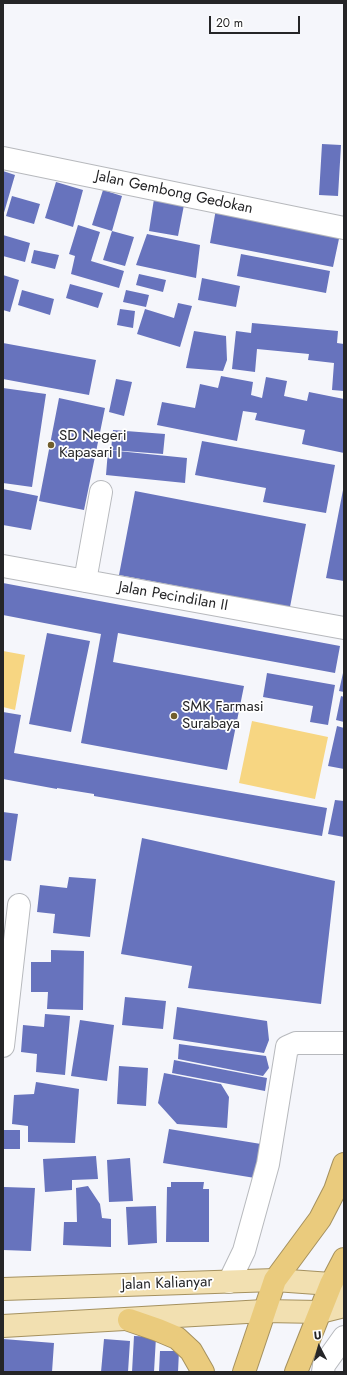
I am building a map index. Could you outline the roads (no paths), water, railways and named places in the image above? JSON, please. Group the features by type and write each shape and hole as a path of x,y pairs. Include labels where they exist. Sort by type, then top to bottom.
{"highway":[{"path":"244,1372 276,1280 320,1219 335,1190 344,1164"},
{"path":"296,1372 320,1312 338,1286 344,1259"},
{"path":"129,1320 177,1338 191,1351 203,1372"}],"main road":[{"name":"Jalan Kalianyar","path":"3,1290 276,1280 338,1286"},
{"path":"3,1326 129,1320 264,1311 320,1312 344,1306"}],"street":[{"name":"Jalan Gembong Gedokan","path":"3,158 344,228"},
{"path":"85,581 101,492"},
{"name":"Jalan Pecindilan II","path":"3,566 344,628"},
{"path":"3,1046 19,905"},
{"path":"229,1282 244,1250 268,1164 287,1047 296,1043 344,1042"},
{"path":"323,1372 324,1365 344,1337"}],"place":[{"name":"SD Negeri Kapasari I","path":"51,445"},
{"name":"SMK Farmasi Surabaya","path":"174,716"}]}
